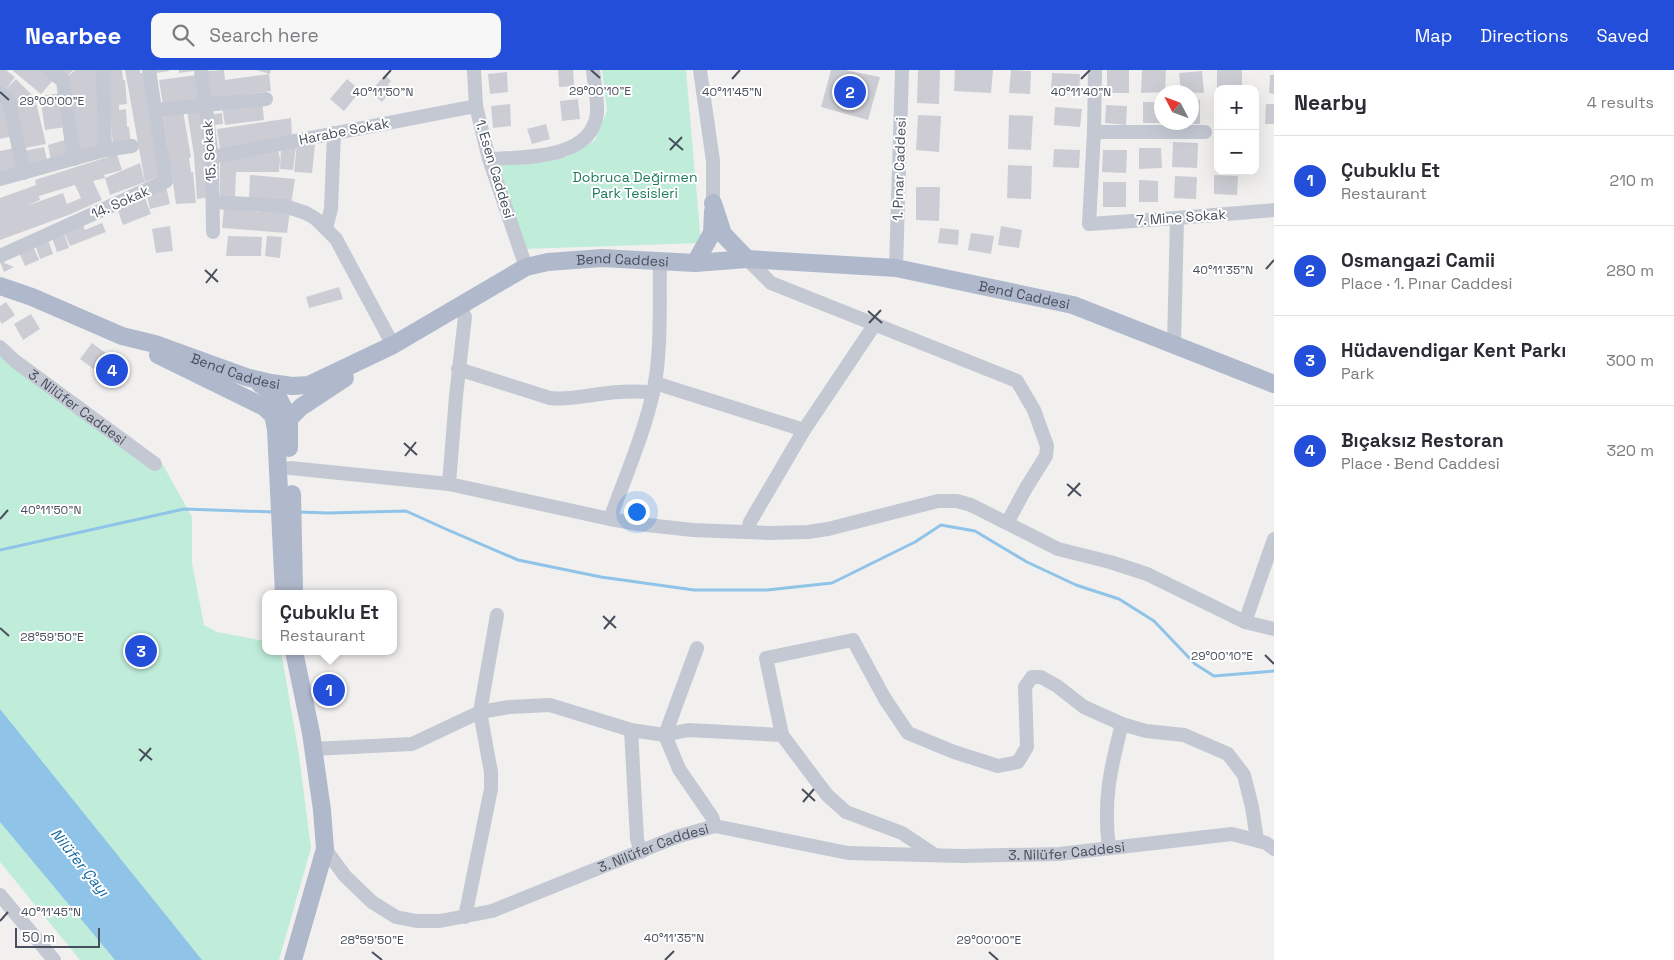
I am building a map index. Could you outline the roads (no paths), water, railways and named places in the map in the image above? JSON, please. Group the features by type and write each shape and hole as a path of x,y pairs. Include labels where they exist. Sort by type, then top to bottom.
{"main road":[{"path":"713,203 723,234 747,259"},
{"path":"695,263 712,233 713,203"},
{"name":"Bend Caddesi","path":"0,286 32,297 122,336 156,344 246,376 271,383 292,386 309,384 393,345 526,267 548,262 602,258 695,263 747,259 896,268 1074,305 1274,384"},
{"path":"122,336 264,407 273,416 286,414 370,363 393,345"},
{"path":"246,376 278,397 286,414 290,468 286,490"},
{"path":"293,590 288,557 286,414 294,396 309,384"},
{"path":"284,590 288,557"},
{"path":"295,655 313,748 322,810 325,849 295,954"}],"street":[{"path":"49,70 63,81 74,159"},
{"path":"103,70 105,150"},
{"name":"14. Sokak","path":"0,256 166,182 149,70"},
{"name":"15. Sokak","path":"201,70 212,156 213,232"},
{"name":"1. Esen Caddesi","path":"474,70 476,106 489,159 526,267"},
{"path":"489,159 563,152 588,137 597,113 593,70"},
{"path":"700,70 713,161 713,203"},
{"name":"1. Pınar Caddesi","path":"896,268 902,70"},
{"path":"1095,70 1094,132 1205,132"},
{"path":"0,93 9,101 24,172"},
{"path":"155,110 266,99"},
{"name":"Harabe Sokak","path":"212,156 476,106"},
{"name":"7. Mine Sokak","path":"1094,132 1088,224 1274,210"},
{"path":"326,228 331,209 334,133"},
{"path":"0,179 105,150 132,146"},
{"path":"212,202 285,206 306,213 326,228 342,249 393,345"},
{"path":"1174,345 1177,218"},
{"path":"747,259 771,283 1008,376 1022,386 1034,410 1047,446 1046,456 1026,488 1008,523"},
{"path":"610,519 646,420 654,388 659,350 660,262"},
{"path":"449,484 458,369 465,317 460,306"},
{"path":"748,532 750,522 804,430 876,324"},
{"name":"3. Nilüfer Caddesi","path":"0,347 15,361 155,464"},
{"path":"458,369 550,398 560,399 642,391 654,388 804,430"},
{"path":"290,468 449,484 610,519 674,529 788,533 828,529 928,503 947,500 964,503 1058,549 1110,562 1147,574 1245,622 1274,629"},
{"path":"1245,622 1274,539"},
{"path":"465,917 491,789 491,772 480,712 497,616"},
{"path":"935,855 902,833 846,812 826,795 782,735 766,658 853,640 885,699 908,732 954,752 998,766 1018,762 1027,747 1025,687 1032,677 1042,677 1057,686 1084,708 1122,724 1146,731 1184,735 1228,754 1244,775 1252,807 1257,840"},
{"path":"697,648 665,735 679,769 712,817 715,826"},
{"path":"313,748 412,744 480,712 509,707 550,705 631,730 665,735 688,730 782,735"},
{"path":"1109,848 1106,826 1106,793 1122,724"},
{"path":"631,730 638,839 641,852"},
{"name":"3. Nilüfer Caddesi","path":"325,849 346,876 372,902 396,917 416,922 440,921 492,911 676,837 715,826 848,853 935,855 1059,854 1232,834 1266,843 1274,849"},
{"path":"0,895 54,960"}],"water":[{"name":"Nilüfer Çayı","path":"0,709 202,960 115,960 0,822"}],"waterway":[{"path":"0,550 184,509 274,512"},
{"path":"298,512 406,511 518,560 601,577 694,590 767,590 832,583 915,542 941,525 975,531 1027,562 1076,585 1119,599 1154,621 1195,664 1214,676 1274,671"}],"place":[{"name":"Osmangazi Camii","path":"850,92"},
{"name":"Bıçaksız Restoran","path":"112,370"},
{"name":"Hüdavendigar Kent Parkı","path":"141,651"},
{"name":"Çubuklu Et","path":"329,690"}],"park label":[{"name":"Dobruca Değirmen Park Tesisleri","path":"635,186"}]}
